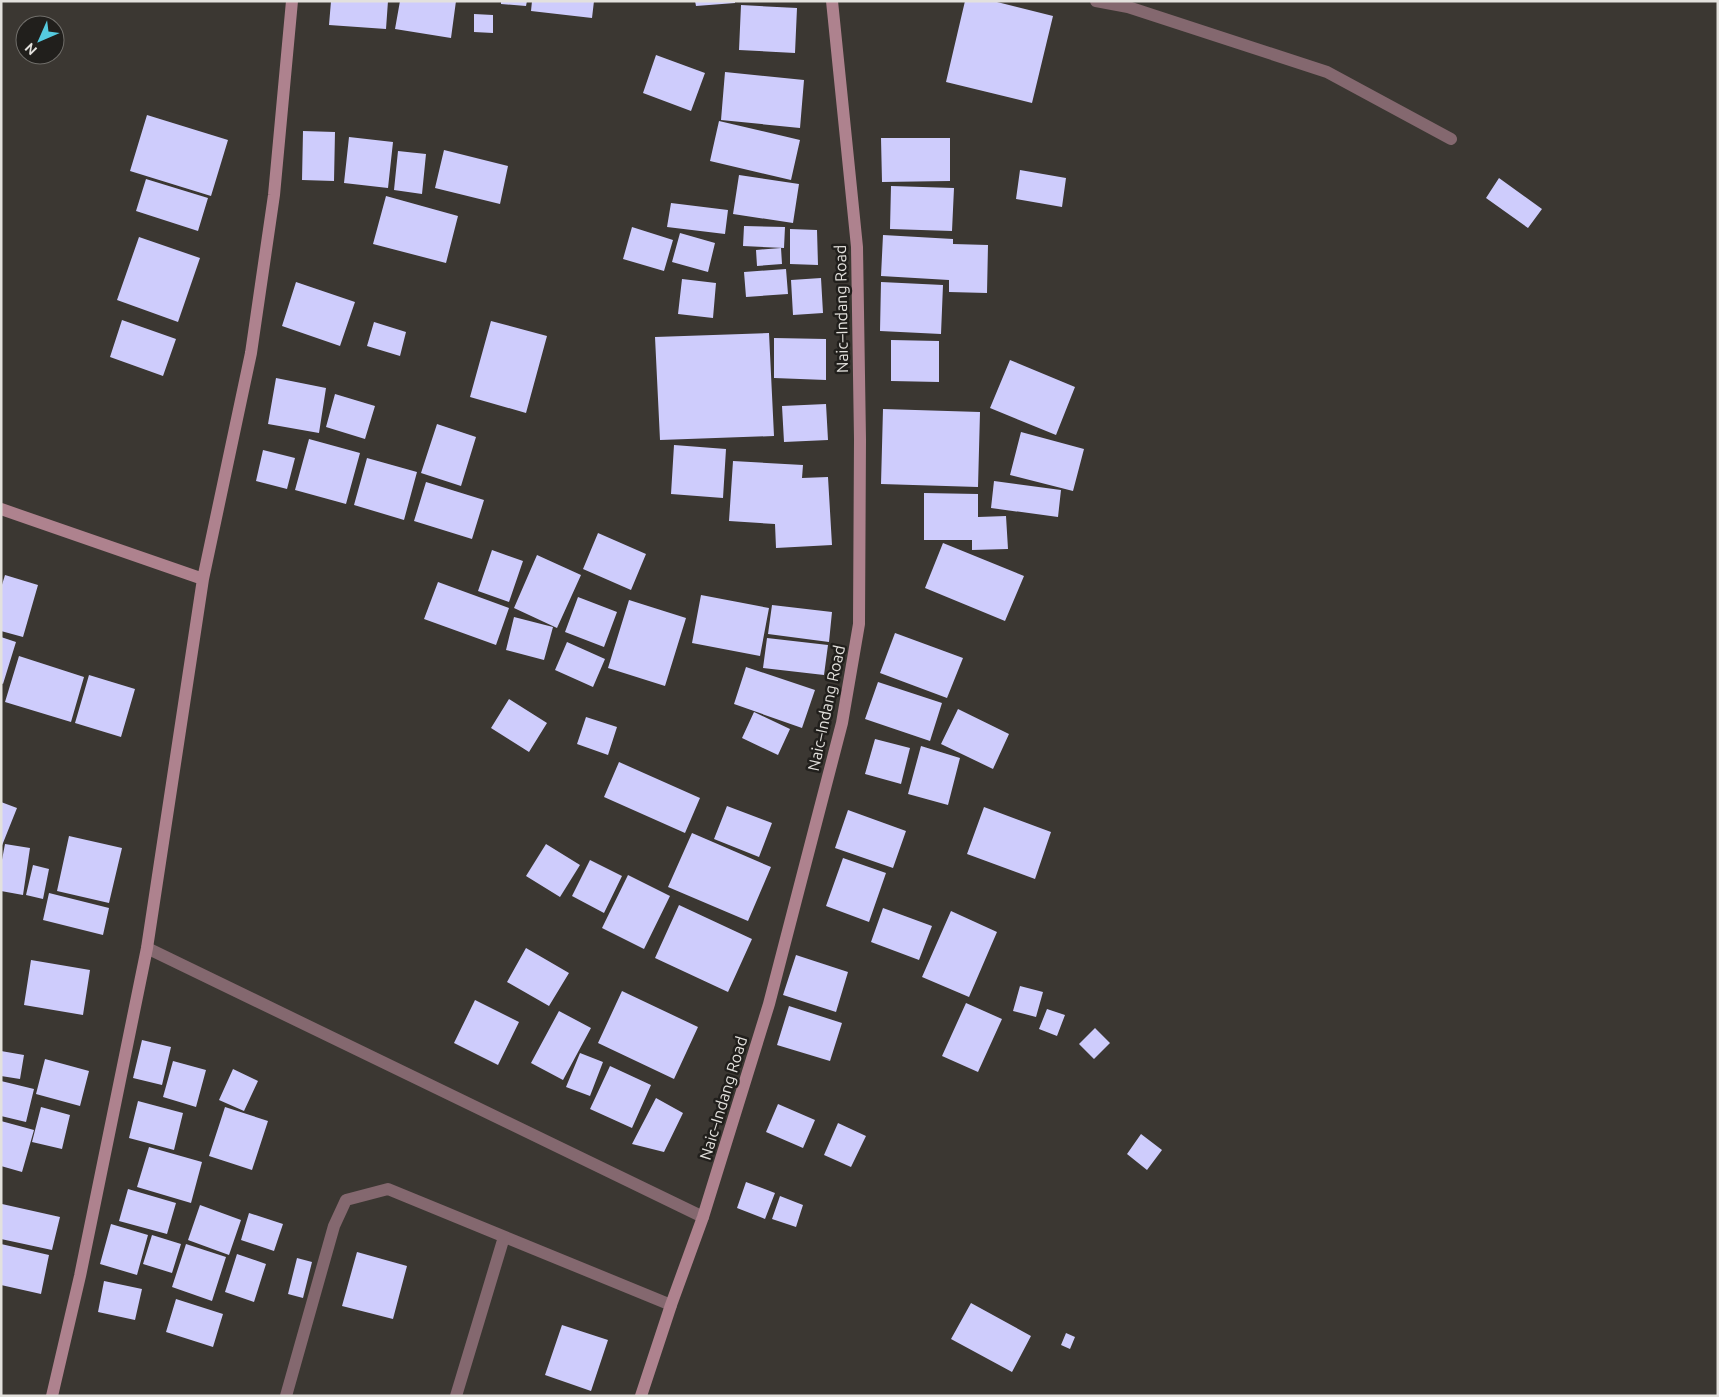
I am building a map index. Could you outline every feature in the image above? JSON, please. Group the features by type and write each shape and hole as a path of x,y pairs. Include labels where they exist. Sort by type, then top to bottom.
{"street":[{"path":"52,1396 80,1276 147,948 203,579 251,353 274,195 292,1"},
{"name":"Naic–Indang Road","path":"641,1396 703,1217 772,995 842,723 859,624 860,439 857,247 832,1"},
{"path":"1096,1 1128,7 1327,72 1451,138"},
{"path":"1,510 203,579"},
{"path":"147,948 703,1217"},
{"path":"286,1396 334,1226 346,1200 388,1189 671,1305"},
{"path":"456,1396 504,1237"}],"building":[{"path":"331,1 388,1 386,29 329,25"},
{"path":"400,1 456,1 451,38 395,29"},
{"path":"501,1 527,1 526,6 501,4"},
{"path":"532,1 594,1 592,18 531,11"},
{"path":"695,1 735,1 735,3 696,6"},
{"path":"965,1 993,1 1053,16 1032,103 946,82"},
{"path":"741,5 797,8 795,53 739,50"},
{"path":"474,14 493,15 493,33 474,32"},
{"path":"656,55 705,73 691,111 643,93"},
{"path":"725,72 804,80 800,128 721,120"},
{"path":"147,115 228,140 211,196 130,171"},
{"path":"719,121 800,140 791,180 710,161"},
{"path":"303,131 335,132 334,181 302,180"},
{"path":"349,137 393,142 388,188 344,183"},
{"path":"881,138 950,138 950,181 882,182"},
{"path":"444,150 508,166 500,204 435,188"},
{"path":"398,151 426,154 422,194 394,190"},
{"path":"1020,170 1066,178 1062,207 1016,199"},
{"path":"739,175 799,184 793,223 733,214"},
{"path":"1499,178 1542,209 1528,228 1486,198"},
{"path":"146,179 208,198 198,231 136,211"},
{"path":"891,186 954,188 952,231 890,229"},
{"path":"386,196 458,216 446,263 373,244"},
{"path":"671,203 728,210 725,234 667,227"},
{"path":"744,226 785,227 784,248 743,246"},
{"path":"632,227 673,240 664,271 623,259"},
{"path":"790,229 817,230 818,265 790,264"},
{"path":"680,233 715,243 708,272 672,262"},
{"path":"883,235 953,239 953,244 988,245 987,293 949,292 949,280 881,276"},
{"path":"139,237 200,258 178,322 117,300"},
{"path":"781,248 782,264 757,266 756,250"},
{"path":"786,269 788,294 746,297 744,272"},
{"path":"821,278 823,313 793,315 791,280"},
{"path":"682,279 716,283 713,318 678,314"},
{"path":"296,282 355,302 340,346 282,326"},
{"path":"881,282 943,285 941,334 880,331"},
{"path":"122,320 176,339 163,376 110,357"},
{"path":"491,321 547,336 526,413 470,397"},
{"path":"374,322 406,332 400,356 367,346"},
{"path":"769,333 774,436 660,440 655,337"},
{"path":"774,338 826,339 826,380 774,378"},
{"path":"891,340 939,341 939,382 891,381"},
{"path":"1010,360 1075,387 1056,435 990,408"},
{"path":"276,378 326,388 319,433 268,424"},
{"path":"335,394 375,406 365,439 326,427"},
{"path":"826,404 828,440 784,442 782,406"},
{"path":"883,409 980,412 978,487 881,484"},
{"path":"437,424 476,437 461,486 421,473"},
{"path":"1021,432 1084,449 1073,491 1010,475"},
{"path":"309,439 360,453 346,504 295,490"},
{"path":"674,445 726,449 723,498 671,494"},
{"path":"263,450 295,458 287,489 256,481"},
{"path":"367,458 417,472 404,520 354,505"},
{"path":"733,461 803,465 802,478 828,477 832,545 776,548 775,524 729,521"},
{"path":"994,481 1061,490 1058,517 991,508"},
{"path":"426,482 484,500 472,539 414,521"},
{"path":"924,493 978,494 978,517 1006,516 1008,549 972,550 972,540 924,540"},
{"path":"598,533 646,554 631,590 583,569"},
{"path":"943,543 1024,576 1005,621 925,588"},
{"path":"492,550 523,561 509,602 478,591"},
{"path":"537,555 581,575 557,628 514,608"},
{"path":"5,575 38,585 23,637 1,631 1,588"},
{"path":"438,582 509,608 496,645 424,619"},
{"path":"701,595 769,608 760,656 692,643"},
{"path":"578,597 617,612 604,647 565,632"},
{"path":"629,600 686,618 665,686 608,668"},
{"path":"772,605 832,612 829,642 768,634"},
{"path":"514,617 553,627 544,660 506,650"},
{"path":"895,633 963,658 947,698 880,673"},
{"path":"1,637 16,642 3,684 1,683"},
{"path":"767,638 828,645 824,675 763,668"},
{"path":"567,642 605,659 593,687 555,670"},
{"path":"19,656 84,677 71,722 5,702"},
{"path":"746,667 815,690 802,728 734,704"},
{"path":"89,675 135,689 121,737 75,723"},
{"path":"878,682 942,703 930,741 865,719"},
{"path":"509,699 547,723 529,752 491,728"},
{"path":"958,709 1009,734 993,769 941,744"},
{"path":"754,712 790,729 778,755 742,738"},
{"path":"586,717 617,727 608,755 577,744"},
{"path":"875,739 910,748 901,784 865,774"},
{"path":"921,746 960,758 948,805 908,794"},
{"path":"619,762 700,798 685,833 604,797"},
{"path":"1,802 17,808 1,848"},
{"path":"727,806 772,823 759,857 714,839"},
{"path":"984,807 1051,832 1035,879 967,854"},
{"path":"848,810 906,831 893,868 835,848"},
{"path":"692,833 771,867 748,921 668,887"},
{"path":"69,836 122,848 109,903 57,891"},
{"path":"5,844 30,848 23,895 1,891 1,865"},
{"path":"546,844 580,865 560,897 526,876"},
{"path":"843,858 886,873 869,922 826,906"},
{"path":"590,860 622,876 604,913 572,896"},
{"path":"33,865 49,869 43,899 26,895"},
{"path":"628,875 670,896 644,949 602,928"},
{"path":"49,893 109,908 103,935 43,920"},
{"path":"679,905 752,939 728,992 655,958"},
{"path":"883,908 932,926 919,960 871,942"},
{"path":"951,911 997,932 969,997 922,977"},
{"path":"526,948 569,973 549,1006 507,982"},
{"path":"796,955 848,972 836,1012 783,995"},
{"path":"31,960 90,970 83,1015 24,1005"},
{"path":"1020,986 1043,992 1036,1017 1013,1011"},
{"path":"622,991 698,1027 674,1079 598,1043"},
{"path":"475,1000 519,1022 498,1065 454,1043"},
{"path":"966,1003 1002,1019 978,1072 942,1056"},
{"path":"789,1006 842,1023 830,1061 777,1045"},
{"path":"1047,1009 1065,1015 1057,1036 1039,1029"},
{"path":"559,1011 591,1028 563,1080 531,1063"},
{"path":"1095,1028 1110,1043 1094,1059 1079,1044"},
{"path":"142,1040 171,1047 162,1085 133,1078"},
{"path":"1,1051 24,1055 20,1079 1,1076"},
{"path":"580,1053 603,1062 590,1096 566,1087"},
{"path":"45,1059 89,1071 80,1106 36,1094"},
{"path":"173,1061 206,1070 196,1107 163,1097"},
{"path":"610,1066 651,1085 632,1128 590,1109"},
{"path":"233,1069 258,1081 244,1111 219,1100"},
{"path":"1,1081 34,1089 26,1122 1,1116"},
{"path":"656,1098 683,1113 664,1152 632,1144"},
{"path":"138,1101 183,1113 174,1150 129,1138"},
{"path":"778,1104 815,1120 803,1148 766,1132"},
{"path":"41,1107 70,1115 62,1149 32,1142"},
{"path":"225,1107 268,1121 252,1170 209,1156"},
{"path":"1,1121 34,1130 22,1172 1,1166"},
{"path":"838,1123 866,1136 851,1167 824,1155"},
{"path":"1141,1134 1162,1150 1147,1170 1127,1154"},
{"path":"149,1147 202,1162 191,1203 137,1187"},
{"path":"746,1182 775,1193 765,1219 737,1208"},
{"path":"128,1189 176,1203 167,1234 119,1221"},
{"path":"780,1196 803,1205 796,1227 772,1219"},
{"path":"2,1204 60,1217 52,1250 1,1239"},
{"path":"200,1205 241,1220 229,1255 188,1240"},
{"path":"249,1213 283,1224 274,1251 241,1240"},
{"path":"111,1224 148,1235 137,1275 100,1264"},
{"path":"152,1235 181,1244 172,1273 143,1264"},
{"path":"1,1244 49,1255 41,1294 1,1285"},
{"path":"186,1244 226,1257 212,1301 172,1287"},
{"path":"357,1252 407,1266 393,1319 342,1306"},
{"path":"237,1254 266,1264 254,1302 225,1292"},
{"path":"297,1258 312,1262 303,1298 288,1294"},
{"path":"104,1281 142,1289 135,1320 98,1312"},
{"path":"176,1299 223,1314 213,1347 166,1332"},
{"path":"971,1303 1031,1336 1012,1372 951,1339"},
{"path":"562,1325 608,1340 591,1391 545,1375"},
{"path":"1066,1333 1075,1337 1070,1349 1061,1345"}]}
